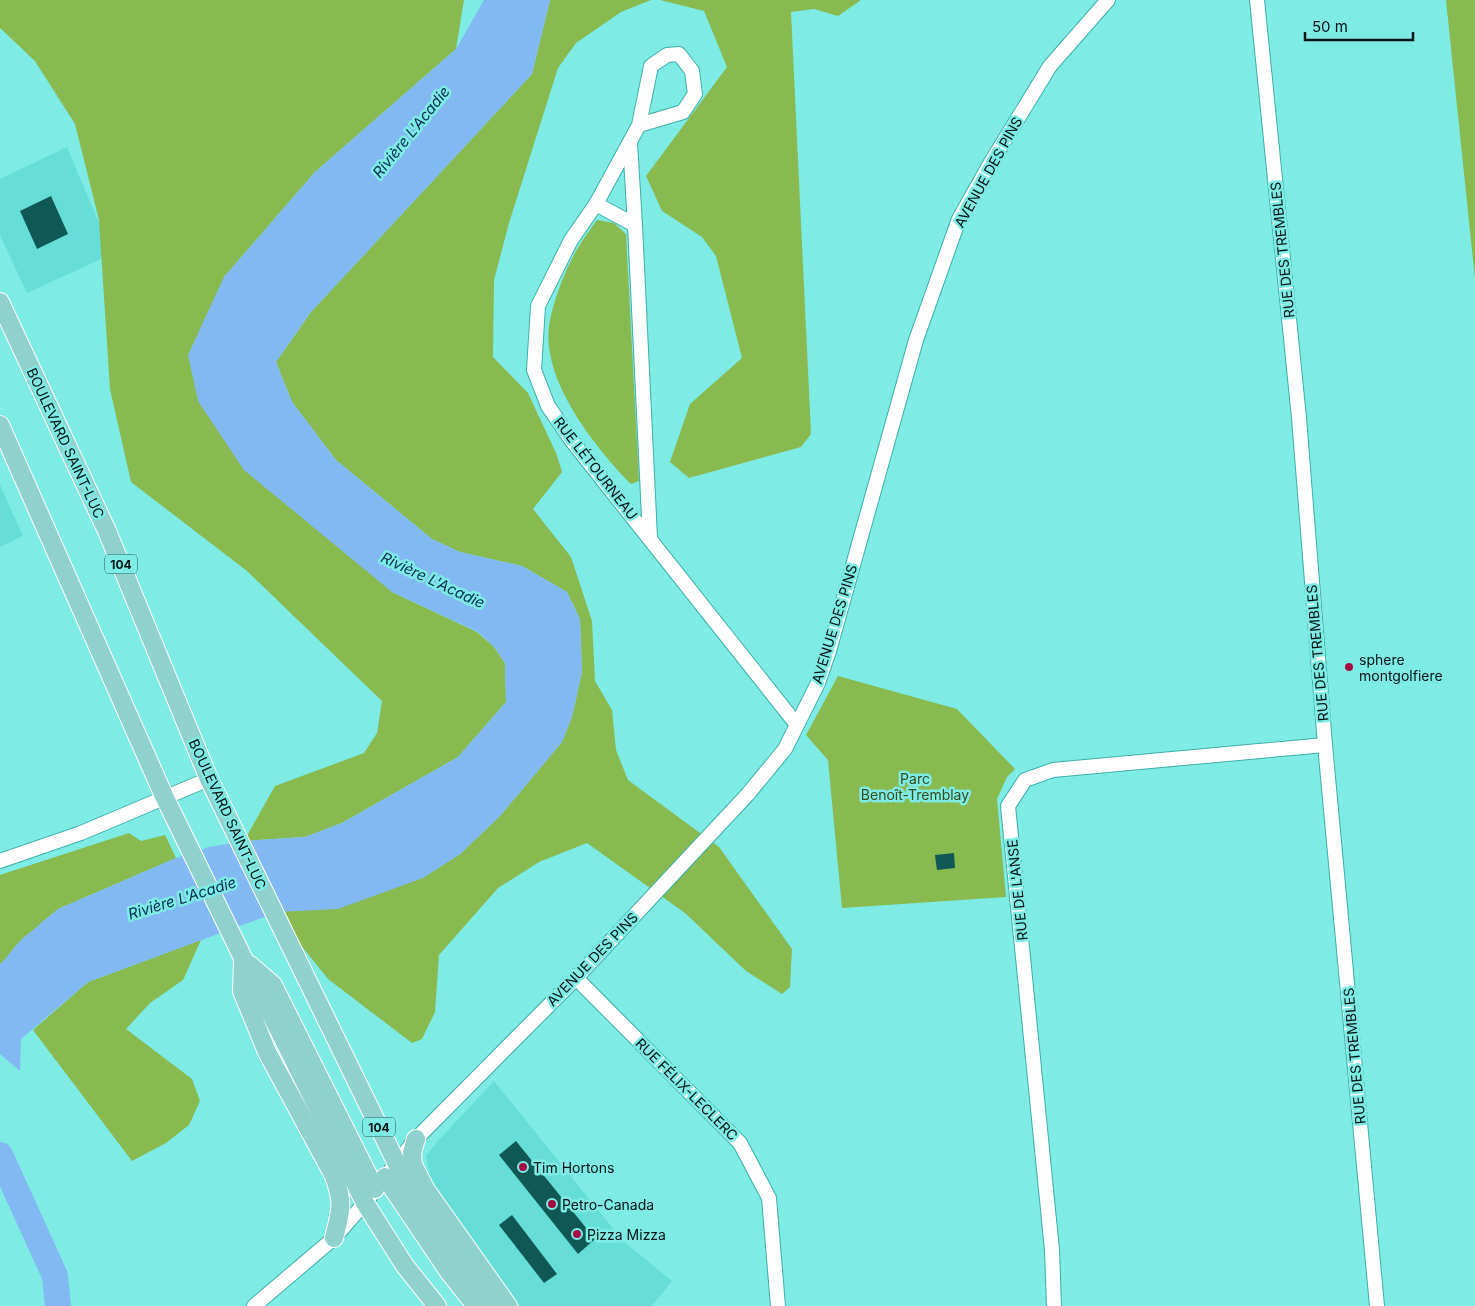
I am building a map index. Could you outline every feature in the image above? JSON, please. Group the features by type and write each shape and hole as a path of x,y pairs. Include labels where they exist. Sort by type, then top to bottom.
{"main road":[{"name":"BOULEVARD SAINT-LUC","path":"0,302 107,531 209,778 397,1164 452,1251 493,1306"},
{"path":"0,426 164,796 242,958 273,985 375,1190 405,1266 437,1306"},
{"path":"242,958 242,991 264,1043 334,1176 342,1209 334,1238"},
{"path":"416,1139 412,1153 413,1165 426,1190 508,1306"},
{"path":"375,1190 449,1272 476,1306"}],"street":[{"name":"AVENUE DES PINS","path":"254,1306 334,1238 416,1139 576,978 748,794 786,749 818,682 829,651 916,340 959,218 1050,66 1108,0"},
{"name":"RUE DES TREMBLES","path":"1257,0 1299,418 1325,745 1377,1306"},
{"name":"RUE LÉTOURNEAU","path":"639,125 682,112 695,94 692,71 679,54 667,55 650,66 639,125 596,204 571,240 538,306 534,370 548,406 572,441 797,725"},
{"name":"RUE LÉTOURNEAU","path":"630,143 650,538"},
{"path":"596,204 635,225"},
{"name":"RUE DE L'ANSE","path":"1054,1306 1052,1250 1008,806 1025,780 1053,770 1325,745"},
{"path":"0,861 81,833 209,778"},
{"name":"RUE FÉLIX-LECLERC","path":"576,978 740,1143 770,1198 778,1306"}],"shaded area":[{"path":"67,147 112,254 27,293 0,235 0,179"},
{"path":"0,485 23,536 0,547"},
{"path":"494,1081 623,1241 672,1281 652,1306 520,1306 431,1183 426,1156"}],"green space":[{"path":"0,0 464,0 456,49 315,172 224,277 392,592 477,632 494,647 505,663 506,702 458,757 342,823 305,837 244,841 275,786 364,753 377,733 382,701 247,571 131,482 110,389 99,220 75,124 35,61 0,28"},
{"path":"550,0 651,0 621,12 576,43 558,68 509,223 494,280 493,357 528,393 556,453 562,472 533,509 571,557 592,621 595,681 612,710 616,750 628,780 719,847 792,949 790,987 782,994 746,971 685,913 587,843 539,862 498,888 439,955 435,1012 422,1039 412,1043 328,979 287,928 278,912 459,855 500,816 562,742 572,717 582,672 580,619 567,592 522,566 460,552 432,539 336,460 292,402 276,362 311,312 532,74"},
{"path":"660,0 861,0 838,16 814,9 791,12 811,434 801,447 689,478 670,462 690,404 742,358 716,256 702,237 662,211 646,176 727,67 704,11"},
{"path":"1446,0 1475,0 1475,279"},
{"path":"597,220 614,223 626,234 639,481 631,484 602,451 574,412 562,390 554,369 549,347 549,326 553,307 567,268 583,239"},
{"name":"Parc Benoît-Tremblay","path":"838,676 957,709 1015,769 1007,777 997,799 1006,897 842,908 828,760 806,735"},
{"path":"129,833 141,841 165,835 176,858 58,909 20,941 0,965 0,875"},
{"path":"201,940 183,980 150,1003 126,1029 192,1079 200,1101 189,1125 166,1143 132,1161 33,1030 88,982"}],"water":[{"path":"484,0 550,0 532,74 311,312 276,362 292,402 336,460 432,539 460,552 522,566 567,592 580,619 582,672 572,717 562,742 500,816 459,855 423,878 338,909 278,912 88,982 21,1039 20,1071 0,1054 0,965 20,941 58,909 176,858 209,847 244,841 305,837 342,823 458,757 506,702 505,663 494,647 478,632 392,592 244,470 198,401 188,355 224,277 315,172 456,49"}],"building":[{"path":"51,196 68,234 37,249 20,211"},
{"path":"954,853 955,868 937,870 935,855"},
{"path":"516,1141 595,1239 578,1254 499,1155"},
{"path":"512,1215 557,1274 544,1283 499,1225"}],"waterway":[{"name":"Rivière L'Acadie","path":"0,1155 55,1276 58,1306"}],"place":[{"name":"sphere montgolfiere","path":"1349,667"},
{"name":"Tim Hortons","path":"523,1167"},
{"name":"Petro-Canada","path":"552,1204"},
{"name":"Pizza Mizza","path":"577,1234"}]}
